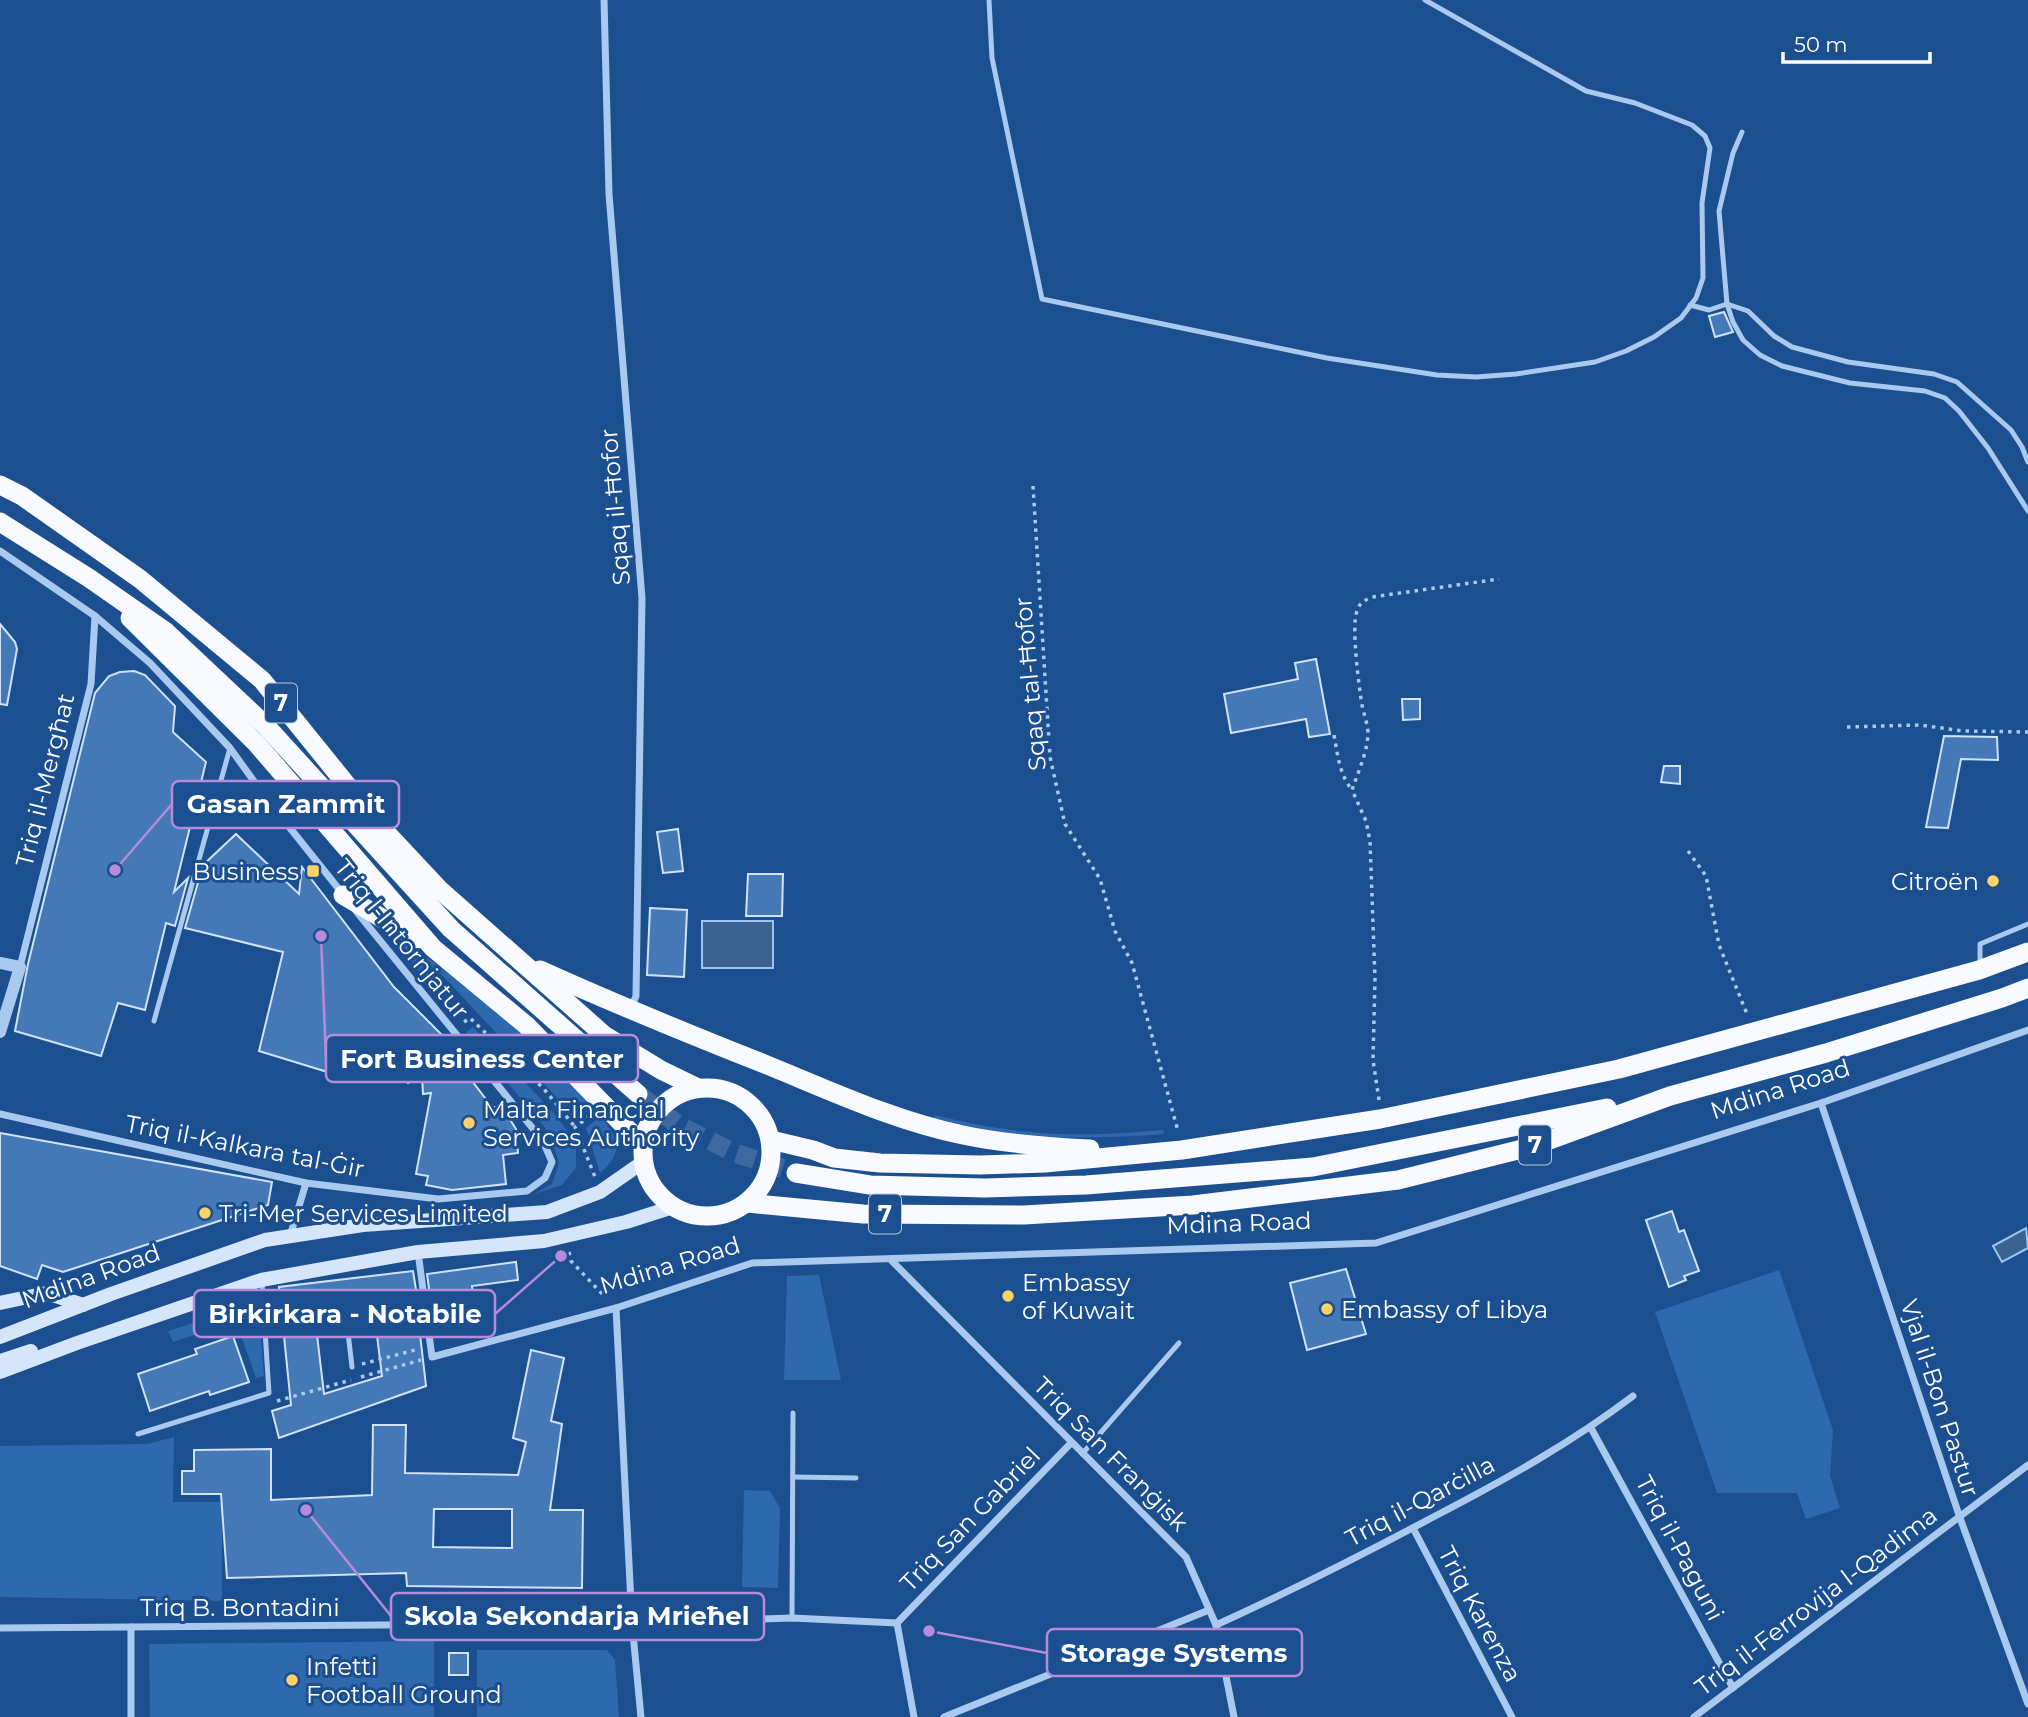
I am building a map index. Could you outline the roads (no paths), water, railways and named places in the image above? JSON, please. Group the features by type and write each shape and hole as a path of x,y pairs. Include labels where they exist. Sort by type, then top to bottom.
{"highway":[{"name":"7","path":"0,485 22,496 141,579 262,680 380,826 439,889 524,963"},
{"name":"7","path":"0,522 89,578 164,631 266,726 451,929 638,1094"},
{"path":"89,578 256,743 433,948"},
{"path":"343,895 433,948 526,1025 604,1104 642,1153 648,1179 658,1195 673,1207"},
{"name":"7","path":"1173,1151 1380,1119 1619,1069 1979,970 2028,952"},
{"path":"524,963 630,1010 865,1104 932,1127 1000,1142 1046,1147 1173,1151"},
{"path":"524,963 604,1035 661,1070 698,1088 715,1088 745,1100 757,1111 771,1140 834,1158 880,1163 1045,1163 1173,1151"},
{"name":"Mdina Road","path":"796,1173 870,1185 985,1188 1086,1185 1313,1167 1670,1096 1826,1053 2028,988"},
{"name":"Mdina Road","path":"642,1153 651,1120 667,1101 682,1092 698,1088"},
{"name":"Mdina Road","path":"741,1206 863,1214 1024,1215 1207,1204 1398,1180 1530,1147 1670,1096"},
{"name":"Mdina Road","path":"673,1207 687,1214 704,1217 720,1215 741,1206 762,1186 771,1164 771,1140"}],"main road":[{"name":"Mdina Road","path":"0,1337 265,1240 363,1225 547,1212 600,1192 642,1153"},
{"path":"0,1372 261,1280 341,1272 418,1252 544,1241 626,1222 673,1207"},
{"path":"0,1303 47,1293 83,1305"},
{"path":"0,1361 55,1343 77,1343"}],"street":[{"name":"Sqaq il-Ħofor","path":"604,0 609,194 642,598 636,996 630,1010"},
{"name":"Triq l-Intornjatur","path":"0,551 95,616 150,663 230,748 343,895 542,1141 552,1163 545,1178 527,1191"},
{"name":"Triq il-Mergħat","path":"0,1032 20,967 91,684 95,616"},
{"path":"0,963 20,967"},
{"name":"Mdina Road","path":"418,1252 432,1357 616,1308 752,1263 1376,1243 1821,1103 2027,1033"},
{"name":"Vjal il-Bon Pastur","path":"1821,1103 1960,1518 2028,1704"},
{"name":"Triq il-Kalkara tal-Ġir","path":"0,1114 306,1183 438,1199 527,1191"},
{"path":"290,1236 306,1183"},
{"name":"Triq San Franġisk","path":"890,1259 1186,1557 1216,1625 1234,1717"},
{"path":"616,1308 632,1623 641,1717"},
{"name":"Triq il-Qarċilla","path":"1216,1625 1413,1528 1535,1463 1591,1428 1633,1396"},
{"name":"Triq il-Paguni","path":"1591,1428 1733,1688"},
{"name":"Triq San Gabriel","path":"897,1623 1071,1443"},
{"name":"Triq il-Ferrovija l-Qadima","path":"1695,1717 2028,1465"},
{"name":"Triq Karenza","path":"1413,1528 1512,1717"},
{"path":"944,1717 1209,1610"},
{"name":"Triq B. Bontadini","path":"1,1628 632,1623 793,1618 897,1623"},
{"path":"897,1623 914,1717"},
{"path":"131,1628 131,1717"}],"lane":[{"path":"989,0 992,58 1042,299 1349,362 1437,375 1476,377 1555,368 1605,358 1654,337 1681,318 1703,278 1702,203 1710,155 1705,136 1692,125 1635,103 1586,91 1425,0"},
{"path":"1742,132 1733,153 1719,211 1727,304 1733,323 1743,340 1760,355 1782,366 1850,383 1925,391 1945,398 1959,411 1988,448 2028,511"},
{"path":"1690,305 1709,310 1727,304 1748,311 1774,336 1792,347 1847,362 1934,374 1957,382 2011,429 2028,462"},
{"path":"154,1021 230,748"},
{"path":"1979,970 1980,944 2028,924"},
{"path":"138,1434 269,1392 261,1280"},
{"path":"344,1298 352,1367"},
{"path":"1082,1454 1179,1343"},
{"path":"793,1413 793,1618"},
{"path":"793,1477 856,1478"}],"tunnel":[{"path":"638,1094 680,1126 735,1153 796,1173"}],"place":[{"name":"Gasan Zammit","path":"115,870"},
{"name":"Business","path":"313,871"},
{"name":"Citroën","path":"1993,881"},
{"name":"Fort Business Center","path":"321,936"},
{"name":"Malta Financial Services Authority","path":"469,1123"},
{"name":"Tri-Mer Services Limited","path":"205,1213"},
{"name":"Birkirkara - Notabile","path":"561,1256"},
{"name":"Embassy of Kuwait","path":"1008,1296"},
{"name":"Embassy of Libya","path":"1327,1309"},
{"name":"Skola Sekondarja Mrieħel","path":"306,1510"},
{"name":"Storage Systems","path":"929,1631"},
{"name":"Infetti Football Ground","path":"292,1680"}]}
